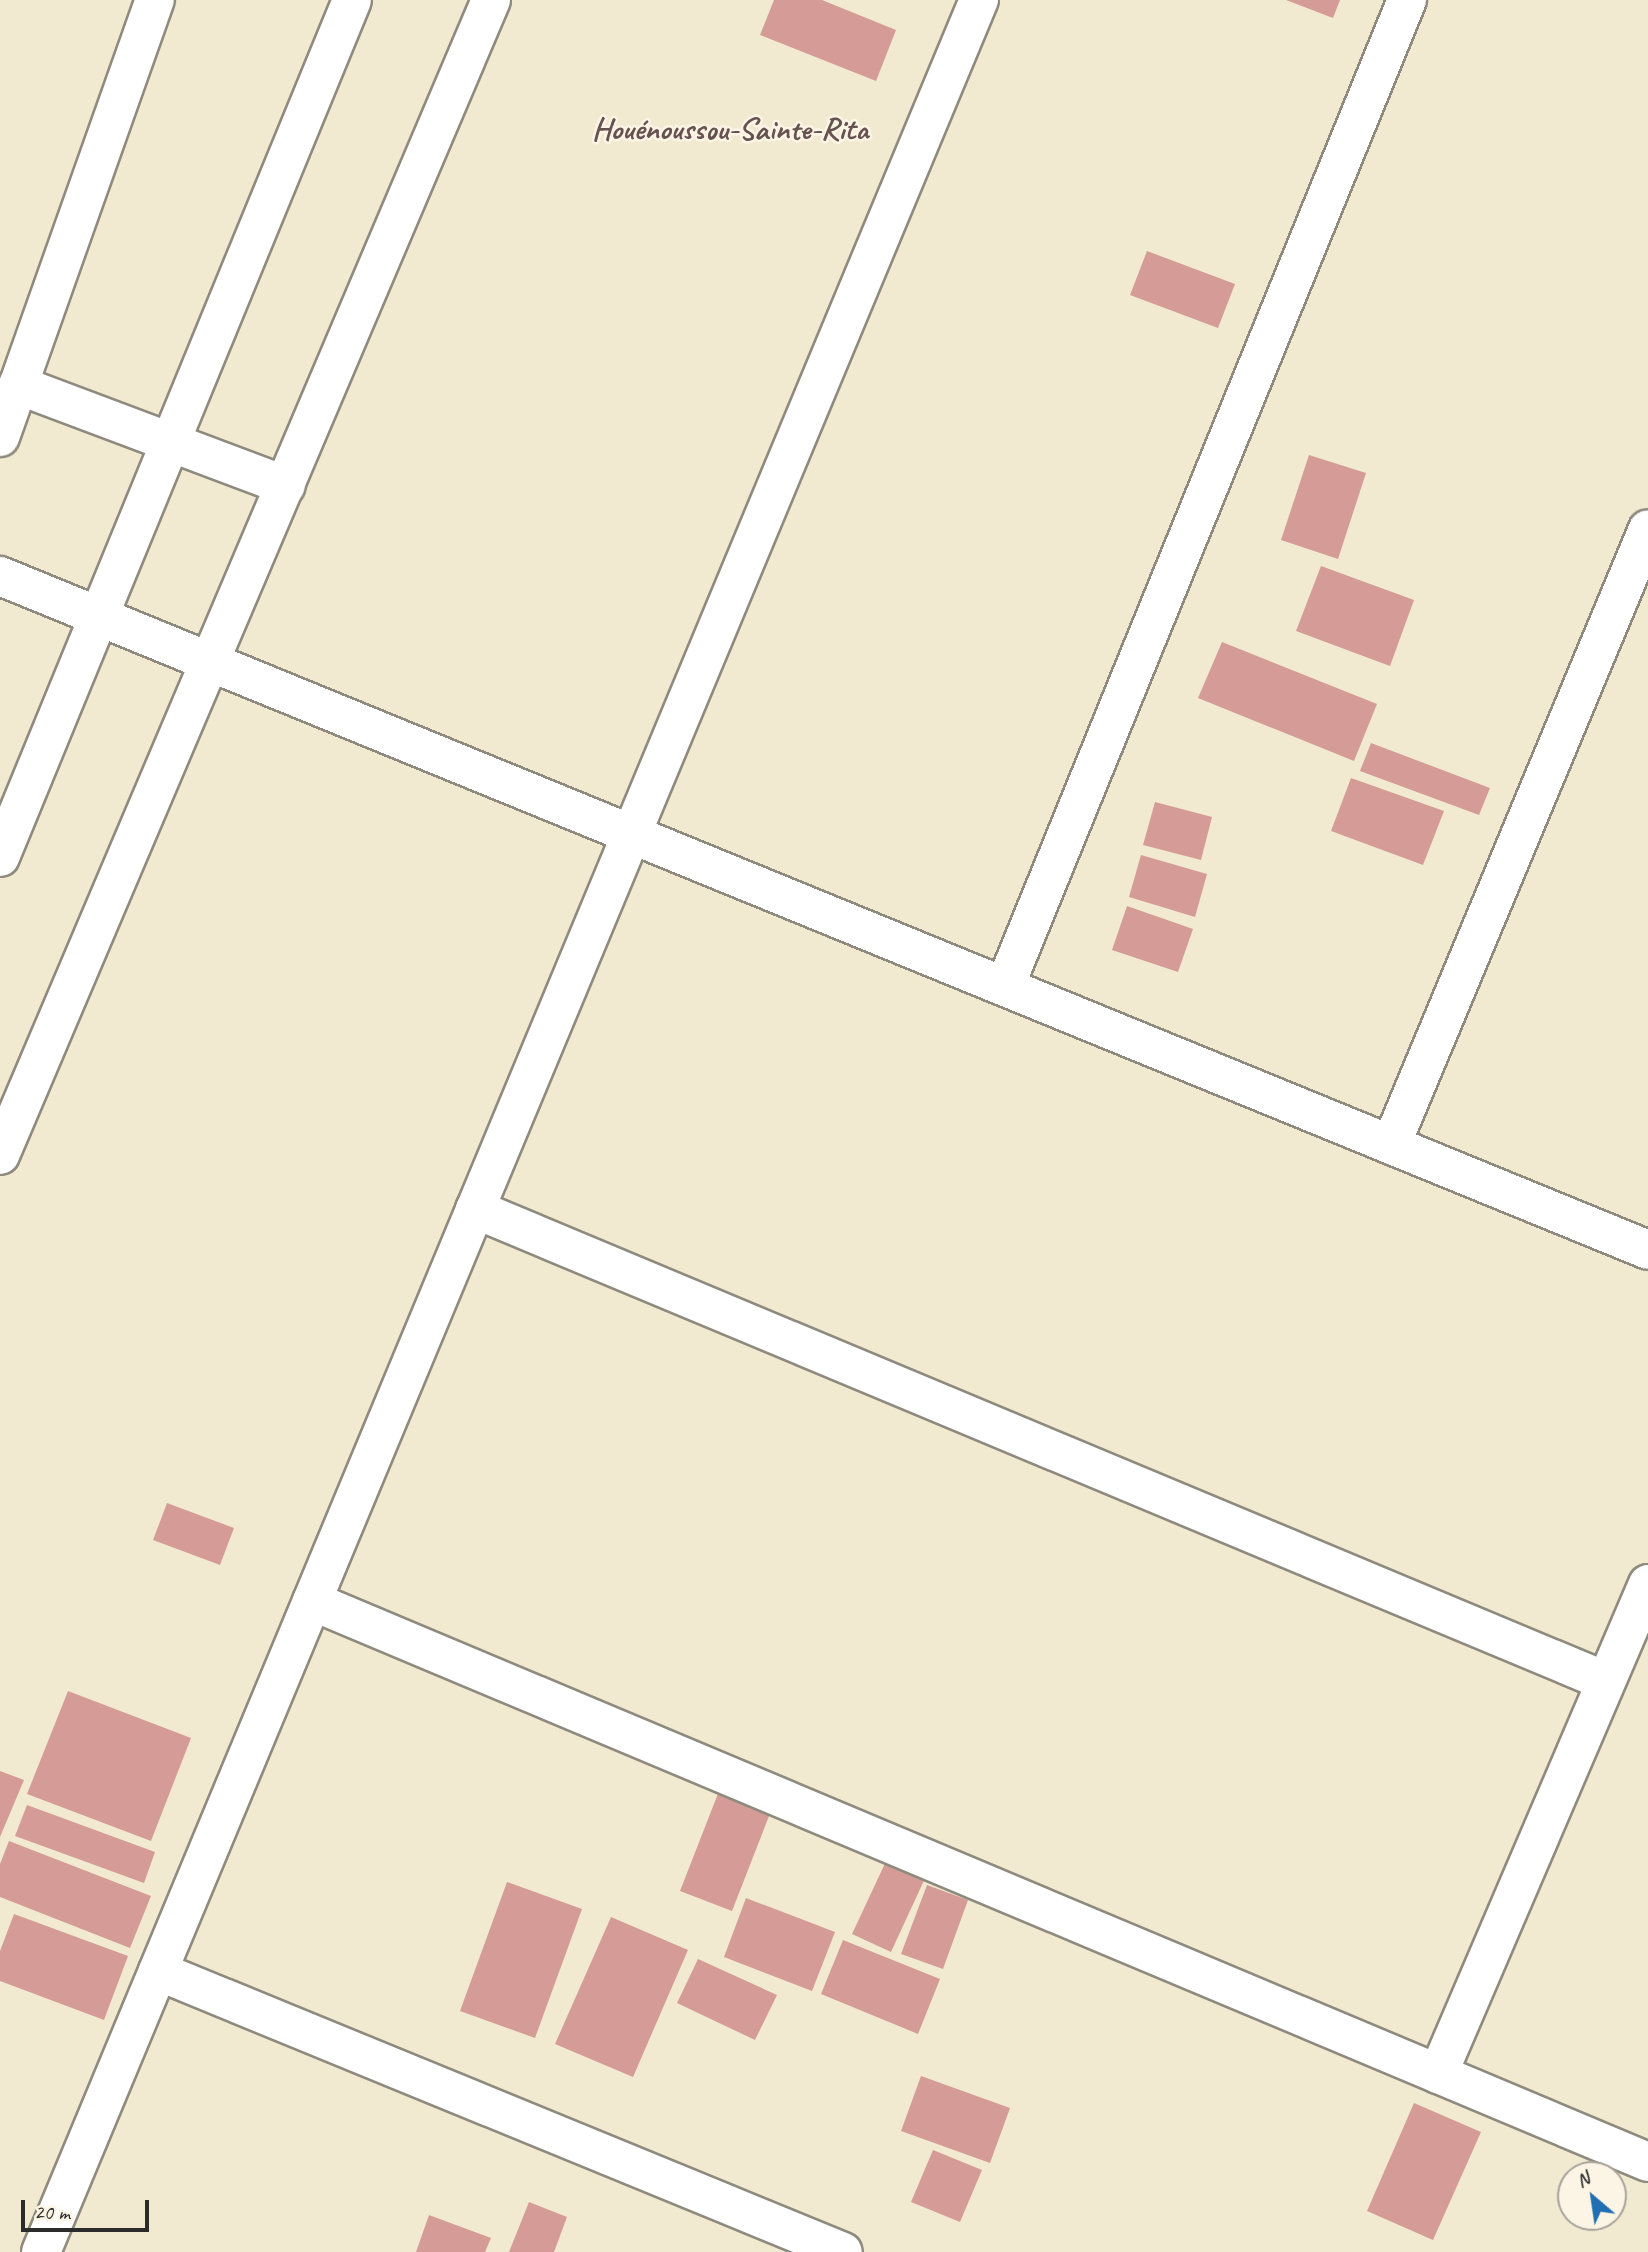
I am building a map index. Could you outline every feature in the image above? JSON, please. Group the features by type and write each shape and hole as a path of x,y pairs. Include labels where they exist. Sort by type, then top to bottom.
{"street":[{"path":"0,437 155,0"},
{"path":"0,857 103,614 169,439 352,0"},
{"path":"0,1155 213,662 491,0"},
{"path":"41,2252 979,0"},
{"path":"1005,986 1407,0"},
{"path":"18,385 169,439 286,486"},
{"path":"1391,1145 1648,529"},
{"path":"0,576 103,614 213,662 1648,1250"},
{"path":"475,1209 1605,1681"},
{"path":"1438,2074 1648,1584"},
{"path":"312,1601 1648,2162"},
{"path":"158,1971 843,2252"}],"building":[{"path":"774,0 822,0 896,30 876,81 760,35"},
{"path":"1286,0 1340,0 1333,18"},
{"path":"1147,251 1235,284 1218,328 1130,295"},
{"path":"1309,455 1366,473 1338,559 1281,540"},
{"path":"1321,566 1414,600 1390,666 1296,631"},
{"path":"1222,642 1377,704 1354,761 1198,698"},
{"path":"1371,743 1490,788 1479,815 1360,771"},
{"path":"1351,778 1444,811 1423,865 1331,831"},
{"path":"1155,802 1212,817 1201,860 1143,845"},
{"path":"1141,855 1207,874 1195,917 1129,897"},
{"path":"1127,906 1193,929 1178,972 1112,950"},
{"path":"167,1503 234,1528 220,1565 153,1540"},
{"path":"68,1691 191,1738 151,1841 27,1794"},
{"path":"0,1771 24,1780 0,1837"},
{"path":"719,1791 771,1811 732,1911 680,1891"},
{"path":"27,1805 155,1852 144,1883 15,1836"},
{"path":"9,1841 151,1896 130,1948 0,1897 0,1864"},
{"path":"888,1857 927,1874 891,1952 852,1934"},
{"path":"507,1882 582,1909 535,2038 460,2011"},
{"path":"927,1885 968,1900 943,1969 901,1954"},
{"path":"746,1898 835,1932 812,1991 724,1957"},
{"path":"14,1914 128,1956 104,2020 0,1981 0,1951"},
{"path":"611,1917 688,1950 633,2077 555,2044"},
{"path":"843,1940 940,1979 918,2034 821,1994"},
{"path":"698,1959 777,1995 755,2040 677,2003"},
{"path":"921,2076 1010,2108 990,2163 901,2131"},
{"path":"1414,2103 1481,2132 1433,2240 1367,2211"},
{"path":"933,2150 982,2170 960,2222 911,2202"},
{"path":"529,2202 567,2217 554,2252 509,2252"},
{"path":"429,2215 491,2238 485,2252 416,2252"}],"district":[{"name":"Houénoussou-Sainte-Rita","path":"730,129"}]}
